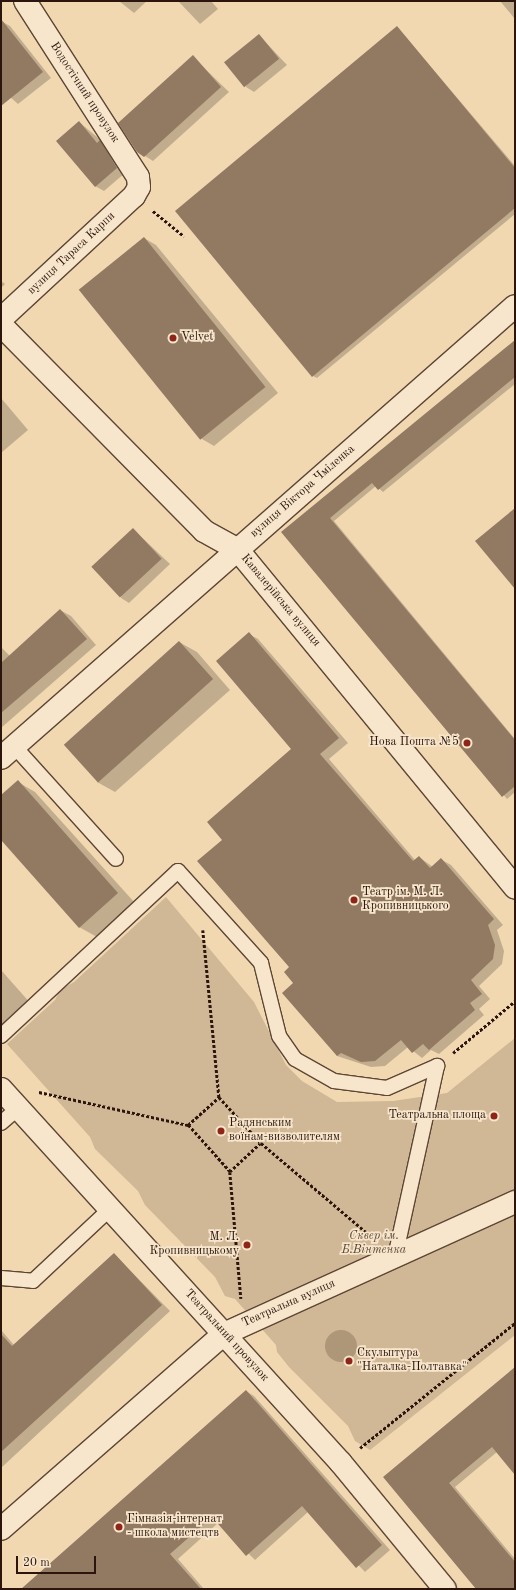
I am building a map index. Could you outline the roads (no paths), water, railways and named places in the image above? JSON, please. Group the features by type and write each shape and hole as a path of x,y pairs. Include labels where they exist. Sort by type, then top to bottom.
{"street":[{"name":"Водостічний провулок","path":"25,1 138,177 139,187"},
{"name":"вулиця Тараса Карпи","path":"1,319 134,196 139,187"},
{"name":"вулиця Віктора Чміленка","path":"7,752 515,306"},
{"name":"Кавалерійська вулиця","path":"1,325 204,531 237,549 515,887"},
{"name":"Театральний провулок","path":"1,1089 341,1463 445,1589"},
{"name":"Театральна вулиця","path":"1,1529 224,1334 515,1202"}],"lane":[{"path":"7,752 116,859"},
{"path":"1,1036 178,871 261,963 277,1030 295,1059 334,1081 387,1088 437,1066 394,1256"},
{"path":"1,1123 18,1108"},
{"path":"1,1278 33,1281 110,1209"}],"place":[{"name":"Velvet","path":"173,338"},
{"name":"Нова Пошта №5","path":"467,743"},
{"name":"Театр ім. М. Л. Кропивницького","path":"354,900"},
{"name":"Театральна площа","path":"494,1116"},
{"name":"Радянським воїнам-визволителям","path":"221,1131"},
{"name":"М. Л. Кропивницькому","path":"247,1245"},
{"name":"Скульптура \"Наталка-Полтавка\"","path":"349,1361"},
{"name":"Гімназія-інтернат - школа мистецтв","path":"119,1527"}],"park label":[{"name":"Сквер ім. Б.Вінтенка","path":"374,1244"}]}
